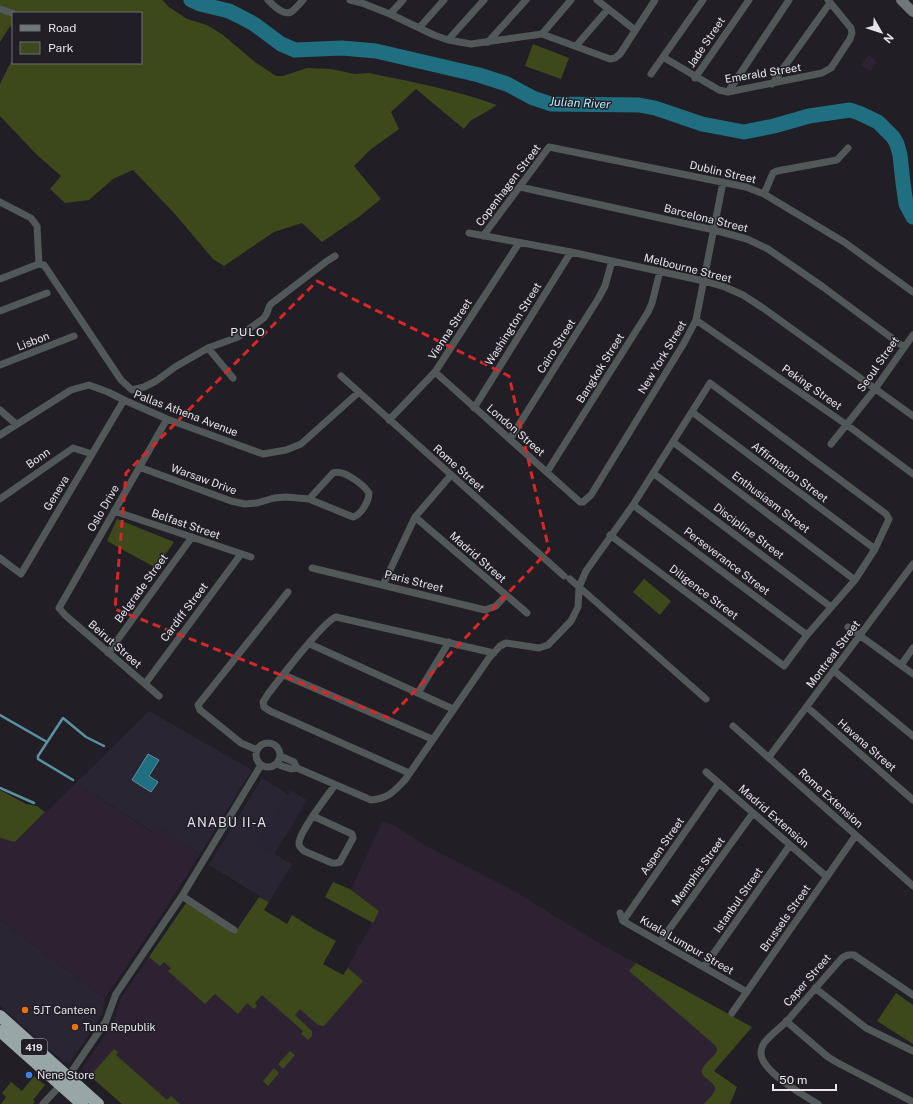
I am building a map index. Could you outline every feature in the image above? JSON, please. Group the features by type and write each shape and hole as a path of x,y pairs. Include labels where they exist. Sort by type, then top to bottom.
{"highway":[{"name":"419","path":"0,1016 64,1081 82,1104"},
{"name":"419","path":"0,1031 64,1081 98,1104"}],"main road":[{"path":"901,0 913,12"}],"street":[{"path":"268,0 279,10 289,13 292,12 303,0"},
{"path":"350,0 364,2 434,35 448,40 471,44 542,34 610,59 615,58 620,54 652,1"},
{"path":"390,14 403,0"},
{"path":"419,28 444,0"},
{"path":"448,40 484,0"},
{"path":"488,42 526,0"},
{"path":"542,34 571,0"},
{"path":"597,0 635,30"},
{"path":"651,74 703,0"},
{"name":"Jade Street","path":"695,78 749,0"},
{"path":"728,92 789,0"},
{"path":"772,84 829,2"},
{"name":"Emerald Street","path":"663,57 695,78 719,90 728,92 772,84 826,71 831,68 850,39 852,33 851,28 829,2"},
{"path":"0,8 12,13"},
{"path":"576,46 608,9"},
{"name":"Dublin Street","path":"549,147 746,187 764,194 844,242 913,292"},
{"name":"Copenhagen Street","path":"483,236 549,147"},
{"path":"764,194 773,173 776,171 837,160 848,148"},
{"name":"New York Street","path":"583,502 591,495 684,343 696,320 723,182"},
{"name":"Barcelona Street","path":"520,187 714,230 747,239 768,249 823,287 904,347"},
{"path":"0,202 31,218 37,226 39,264"},
{"name":"Melbourne Street","path":"469,233 571,252 725,287 743,295 763,308 913,415"},
{"name":"Vienna Street","path":"389,420 435,372 519,243"},
{"name":"Washington Street","path":"474,408 571,252"},
{"path":"0,279 39,264 46,267 121,380 132,390 144,387 156,381 175,367 208,348 238,337 252,328 264,318 268,307 271,304 335,256"},
{"name":"Cairo Street","path":"510,439 598,299 605,286 612,261"},
{"name":"Bangkok Street","path":"547,472 648,312 660,271"},
{"path":"0,311 46,293"},
{"name":"Peking Street","path":"696,320 847,425 913,474"},
{"name":"Seoul Street","path":"831,444 875,389 913,334"},
{"name":"Lisbon","path":"0,365 74,336"},
{"path":"208,348 233,378"},
{"name":"London Street","path":"435,372 580,502 583,502"},
{"name":"Rome Street","path":"341,376 451,475 706,699"},
{"path":"276,764 280,756 278,747 271,743 263,744 257,750 257,758 262,765 266,767 276,764 291,769 297,768 371,800 382,799 392,793 409,773 494,653 506,643 539,648 548,644 571,621 578,607 579,586 586,571 633,505 710,383 886,514 889,519 875,549 855,580 807,635"},
{"name":"Pallas Athena Avenue","path":"0,435 71,390 89,386 108,392 167,419 263,454 274,453 301,444 359,392"},
{"name":"Geneva","path":"0,558 21,574 124,400"},
{"path":"0,410 16,424"},
{"name":"Affirmation Street","path":"692,412 875,549"},
{"name":"Oslo Drive","path":"59,608 167,419"},
{"name":"Enthusiasm Street","path":"673,442 855,580"},
{"name":"Bonn","path":"0,499 73,448 92,454"},
{"name":"Warsaw Drive","path":"139,467 231,501 244,504 286,497 310,499 353,517 360,514 368,499 369,493 346,473 337,471 333,473 310,499"},
{"name":"Discipline Street","path":"653,473 831,607"},
{"path":"383,585 415,517 451,475"},
{"name":"Perseverance Street","path":"633,505 807,635"},
{"name":"Belfast Street","path":"114,511 251,558"},
{"name":"Madrid Street","path":"415,517 527,614"},
{"name":"Diligence Street","path":"610,536 784,666 807,635"},
{"name":"Belgrade Street","path":"108,652 192,537"},
{"name":"Cardiff Street","path":"145,684 241,554"},
{"name":"Montreal Street","path":"769,757 913,564"},
{"name":"Paris Street","path":"312,568 485,610 496,606 506,595"},
{"path":"257,750 238,741 200,710 198,704 288,592"},
{"name":"Beirut Street","path":"59,608 64,615 159,696"},
{"path":"409,773 270,711 264,707 263,702 268,694 332,618 336,617 494,653"},
{"path":"848,627 913,674"},
{"path":"418,693 449,642"},
{"path":"310,644 453,709"},
{"path":"901,665 913,648"},
{"path":"834,671 913,736"},
{"path":"284,675 432,739"},
{"name":"Havana Street","path":"807,707 913,800"},
{"name":"Rome Extension","path":"734,726 913,886"},
{"path":"280,756 294,762 297,768"},
{"path":"43,1104 64,1081 108,1017 116,994 182,896 262,765"},
{"name":"Madrid Extension","path":"706,772 827,877"},
{"name":"Aspen Street","path":"623,921 719,783"},
{"path":"313,816 352,834 353,838 340,862 332,863 304,851 299,844 300,837 313,816 335,785"},
{"name":"Memphis Street","path":"660,942 753,813"},
{"name":"Brussels Street","path":"732,1013 856,835"},
{"name":"Istanbul Street","path":"704,967 790,845"},
{"path":"182,896 234,930"},
{"name":"Kuala Lumpur Street","path":"620,913 623,921 747,992"},
{"name":"Caper Street","path":"818,1104 793,1089 772,1072 764,1063 762,1057 761,1051 764,1044 842,958 850,954 854,955 913,995"},
{"path":"815,988 866,1028 913,1051"},
{"path":"786,1021 838,1064 913,1102"}],"highlighted area":[{"path":"317,281 509,376 549,550 389,718 115,609 126,473"}],"shaded area":[{"path":"869,55 877,62 870,72 861,65"},
{"path":"149,711 252,770 200,854 157,826 153,832 76,783"},
{"path":"262,778 288,794 257,844 292,864 269,902 209,865"},
{"path":"76,783 152,832 157,826 200,854 168,905 105,998 0,920 0,838 15,842"},
{"path":"290,790 307,800 274,855 257,844"},
{"path":"382,822 394,825 428,847 509,888 599,943 752,1027 714,1071 737,1087 730,1104 122,1104 82,1069 114,1022 120,999 186,903 322,1013 379,911 350,889"},
{"path":"0,920 105,998 102,1015 69,1064 65,1061 64,1062 0,1006"}],"green space":[{"path":"0,0 162,0 169,7 187,19 207,25 223,35 255,62 276,76 283,76 307,68 331,69 355,74 369,73 453,91 497,105 470,121 464,129 416,89 391,112 399,129 370,150 354,166 381,199 360,216 322,242 302,223 274,232 224,266 213,259 174,213 133,170 113,179 89,200 65,203 50,189 61,176 37,155 0,116 0,84 12,60 12,64 142,64 142,12 15,12 0,6"},
{"path":"0,11 12,16 12,27 10,26 0,42"},
{"path":"533,44 569,58 561,79 525,66"},
{"path":"117,519 174,542 156,568 107,541"},
{"path":"644,579 671,601 660,615 633,592"},
{"path":"0,790 26,804 37,806 45,812 15,842 0,838"},
{"path":"333,882 350,889 379,911 373,923 325,897"},
{"path":"259,897 269,902 264,910 287,924 292,915 336,941 323,964 343,975 348,968 363,981 324,1026 318,1025 300,1009 295,1015 312,1031 312,1036 308,1040 301,1034 303,1031 262,995 255,1003 257,1006 254,1009 247,1003 238,1014 215,994 205,1004 168,971 171,968 164,962 160,966 149,957 186,903 189,903 234,934"},
{"path":"636,963 752,1027 714,1071 737,1087 730,1104 704,1104 713,1094 715,1089 712,1083 703,1076 702,1070 706,1063 716,1053 716,1046 629,971"},
{"path":"896,993 913,1005 913,1044 877,1021"},
{"path":"114,1049 118,1052 116,1055 167,1100 171,1096 180,1104 122,1104 90,1076"},
{"path":"290,1051 295,1055 283,1069 278,1064"},
{"path":"274,1068 279,1073 268,1086 263,1081"},
{"path":"34,1076 45,1085 33,1100 35,1101 33,1104 1,1104 6,1097 2,1093 11,1082 22,1091"}],"water":[{"path":"148,754 159,760 149,776 158,782 151,792 132,780"}],"waterway":[{"name":"Julian River","path":"191,0 200,4 229,11 254,24 281,44 295,50 342,48 376,51 479,75 507,84 533,98 551,104 639,105 655,108 702,124 744,132 774,126 809,116 850,110 878,122 893,137 900,155 906,204 913,217"},
{"path":"0,715 47,742"},
{"path":"73,780 38,759 38,756 63,718 86,737 104,746"},
{"path":"0,788 34,803"}],"place":[{"name":"5JT Canteen","path":"25,1010"},
{"name":"Tuna Republik","path":"75,1027"},
{"name":"Nene Store","path":"29,1075"}],"district":[{"name":"PULO","path":"248,332"},
{"name":"ANABU II-A","path":"227,822"}]}
